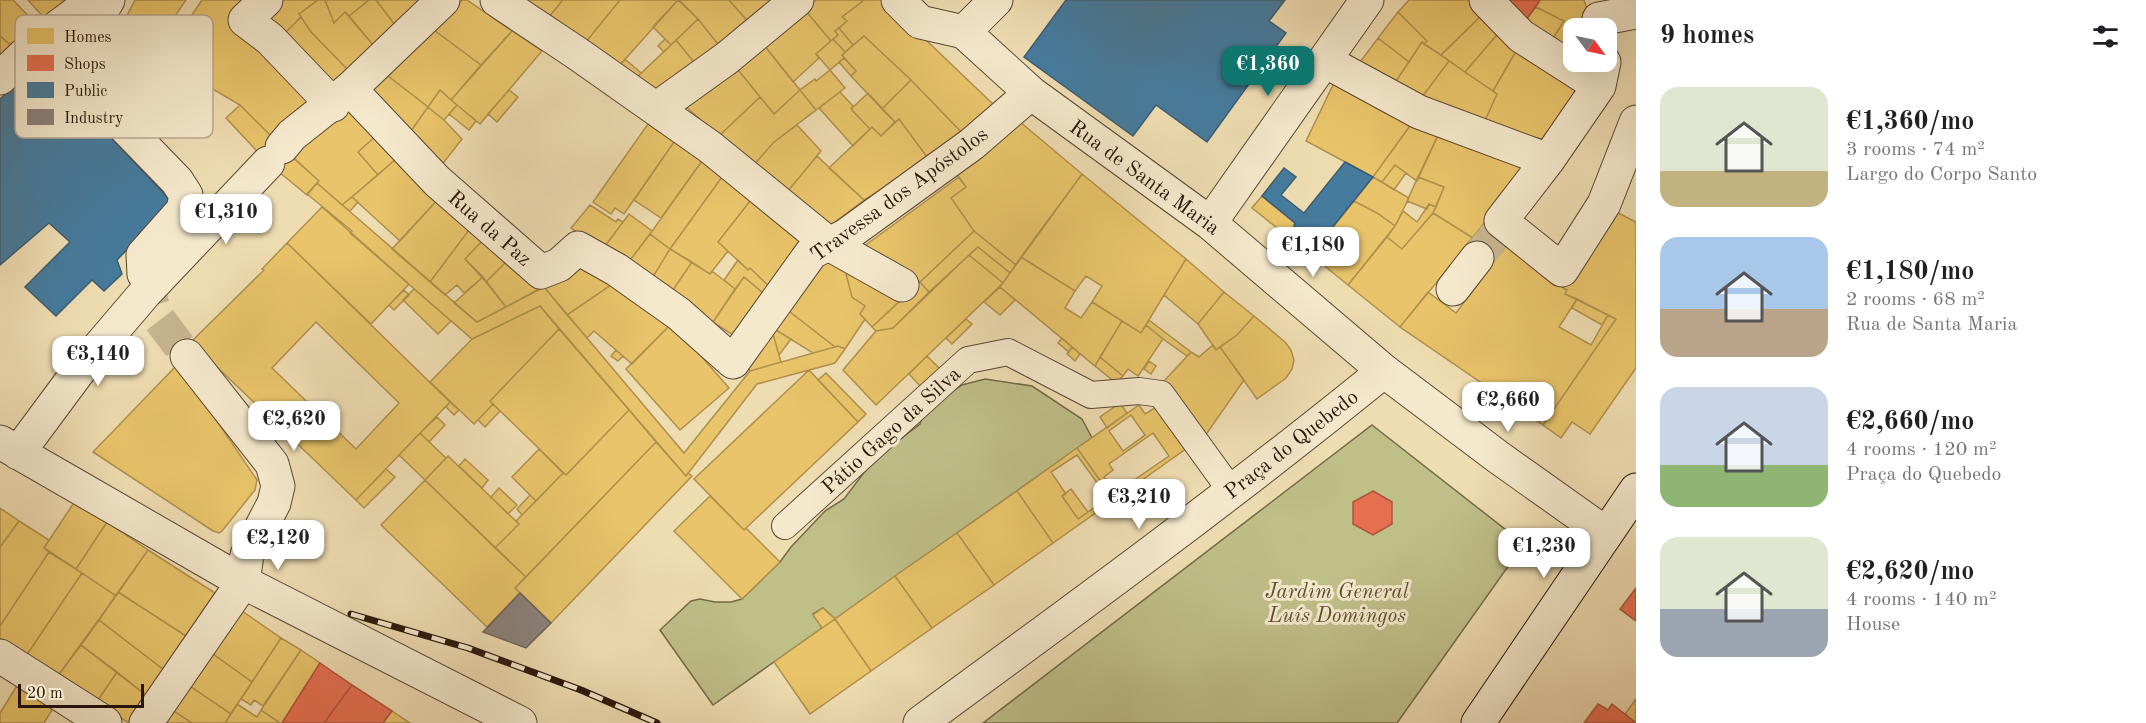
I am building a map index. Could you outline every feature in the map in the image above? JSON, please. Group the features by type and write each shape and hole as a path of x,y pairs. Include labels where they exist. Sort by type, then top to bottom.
{"street":[{"path":"74,15 94,0"},
{"path":"100,15 108,0"},
{"path":"266,0 245,20 341,97"},
{"path":"443,0 341,97 281,148 178,256 9,448 243,582 520,723"},
{"path":"497,0 710,147 830,244 902,285"},
{"path":"656,109 727,58 797,0"},
{"name":"Rua de Santa Maria","path":"898,0 920,22 964,32 1031,93 1210,223 1384,371"},
{"path":"964,32 996,0"},
{"path":"1210,223 1367,0"},
{"path":"1453,289 1548,160 1601,74 1521,36 1486,0"},
{"path":"1597,16 1636,12"},
{"path":"1325,61 1419,112 1548,160"},
{"path":"0,78 15,64"},
{"name":"Travessa dos Apóstolos","path":"733,362 812,252 845,237 972,144 1031,93"},
{"name":"Rua da Paz","path":"341,97 404,149 541,272 560,265 578,248 617,270 679,314 733,362"},
{"path":"1492,239 1562,270 1604,204 1623,195 1636,122"},
{"path":"135,138 177,181 186,195 183,210 143,255 144,274"},
{"path":"146,723 243,582 247,555 274,503 279,486 272,464 187,356"},
{"path":"1384,371 1498,457 1605,533"},
{"name":"Praça do Quebedo","path":"920,723 1232,492 1384,371"},
{"path":"1486,715 1605,533 1636,490"},
{"path":"0,656 105,723"}],"lane":[{"name":"Pátio Gago da Silva","path":"785,526 968,360 1008,352 1091,395 1139,391 1161,393 1232,492"}],"green space":[{"path":"985,379 1032,386 1082,419 1092,438 835,619 823,608 813,614 822,628 713,705 660,630 691,601 700,599 731,602 742,599 780,562 825,511 844,499 882,453 920,424 923,412 962,385"},
{"name":"Jardim General Luís Domingos","path":"1372,425 1524,544 1397,723 983,723"}],"building: Homes":[{"path":"0,0 13,0 27,15 15,15 15,47 0,36"},
{"path":"28,0 70,0 52,15 42,15"},
{"path":"135,0 186,0 176,15 127,15"},
{"path":"202,0 259,0 318,100 275,140 240,105 213,89 213,15 192,15"},
{"path":"275,0 318,0 299,14 301,17 280,38 257,16"},
{"path":"318,0 325,0 334,23 345,12 373,45 348,70 311,32 299,14"},
{"path":"325,0 369,0 349,16 345,12 334,23"},
{"path":"369,0 376,0 395,25 373,45 349,16"},
{"path":"376,0 423,0 395,25"},
{"path":"462,0 467,0 512,31 481,65 434,30"},
{"path":"526,0 563,0 548,18"},
{"path":"563,0 620,0 585,43 548,18"},
{"path":"620,0 678,0 620,65 585,43"},
{"path":"678,0 698,19 671,45 653,27"},
{"path":"679,0 729,0 751,25 721,48"},
{"path":"729,0 776,0 751,25"},
{"path":"816,0 864,0 842,17 847,21 835,31 838,35 831,41 805,10"},
{"path":"864,0 884,0 995,106 966,137 911,80 864,36 853,45 839,28 847,21 842,17"},
{"path":"1409,0 1473,0 1485,12 1441,55 1424,44 1427,41 1398,12"},
{"path":"1540,0 1584,0 1590,18 1563,18 1563,20 1536,7"},
{"path":"1536,7 1563,20 1563,23 1549,45 1526,20"},
{"path":"805,10 831,41 816,54 819,58 793,82 764,45"},
{"path":"1398,12 1427,41 1424,44 1422,42 1409,62 1378,38"},
{"path":"1485,12 1502,29 1465,72 1441,55"},
{"path":"301,17 311,32 348,70 327,90 278,40"},
{"path":"698,19 721,48 697,66 676,40"},
{"path":"1563,23 1563,54 1549,45"},
{"path":"839,28 853,45 845,52 833,39 838,35 835,31"},
{"path":"1502,29 1519,46 1493,91 1465,72"},
{"path":"434,30 481,65 451,100 440,90 428,107 388,76"},
{"path":"512,31 542,51 480,124 451,100"},
{"path":"0,36 14,48 0,69"},
{"path":"864,36 911,80 882,109 851,76 856,71 842,55"},
{"path":"1378,38 1409,62 1392,87 1355,69"},
{"path":"665,39 671,45 664,52 658,46"},
{"path":"833,39 845,52 842,55 844,58 830,70 816,54"},
{"path":"676,40 697,66 655,97 635,79"},
{"path":"1422,42 1449,61 1419,101 1392,87"},
{"path":"764,45 800,90 774,114 735,66"},
{"path":"1519,46 1584,90 1550,141 1483,125 1497,94 1493,91"},
{"path":"844,58 856,71 851,76 839,62"},
{"path":"625,59 641,73 635,79 620,65"},
{"path":"1449,61 1497,94 1483,125 1419,101"},
{"path":"735,66 760,97 719,136 684,105"},
{"path":"830,70 845,88 816,110 800,90"},
{"path":"388,76 428,107 406,138 366,96"},
{"path":"911,80 966,137 930,161 899,119 895,122 882,109"},
{"path":"1334,83 1412,123 1373,177 1306,141"},
{"path":"440,90 457,105 444,120 428,107"},
{"path":"509,90 518,97 497,122 488,114"},
{"path":"800,90 816,110 774,142 753,166 719,136 760,97 774,114"},
{"path":"840,92 853,106 851,109 870,129 853,146 819,108"},
{"path":"868,93 895,122 881,136 872,127 870,129 851,109"},
{"path":"240,105 319,181 307,195 268,163 226,118"},
{"path":"354,105 379,133 358,152 378,175 342,205 290,155"},
{"path":"457,105 476,121 469,130 449,114"},
{"path":"428,107 462,139 441,166 406,138"},
{"path":"899,119 930,161 864,200 829,168 872,127 881,136"},
{"path":"1019,121 1082,174 1016,265 974,231 951,198 966,187 953,170"},
{"path":"1412,123 1440,131 1417,181 1395,165 1382,182 1373,177"},
{"path":"648,124 674,142 624,214 615,208 611,214 593,202"},
{"path":"797,125 821,151 787,192 753,166 774,142"},
{"path":"1440,131 1527,165 1473,238 1433,213 1444,187 1418,177"},
{"path":"379,133 397,158 378,175 358,152"},
{"path":"674,142 702,161 661,218 634,200"},
{"path":"817,156 864,200 830,226 787,192"},
{"path":"397,158 440,197 400,241 352,197"},
{"path":"702,161 722,177 670,249 650,234"},
{"path":"1395,165 1406,173 1394,190 1382,182"},
{"path":"1082,174 1186,259 1141,333 1092,302 1102,286 1086,276 1075,291 1021,257"},
{"path":"722,177 750,201 718,242 728,251 710,274 670,249"},
{"path":"959,177 966,187 951,198 974,231 920,282 863,247"},
{"path":"1373,177 1409,198 1395,226 1354,201"},
{"path":"1418,177 1444,187 1436,207 1429,204 1427,209 1407,201"},
{"path":"317,183 477,322 544,287 684,453 750,371 838,346 845,349 835,363 757,384 686,476 540,306 472,339 350,233 352,231 307,194"},
{"path":"1262,196 1318,245 1311,255 1252,208"},
{"path":"352,197 358,202 350,211 342,205"},
{"path":"440,197 472,226 430,282 392,249"},
{"path":"750,201 806,247 774,291 718,242"},
{"path":"1354,201 1395,226 1348,285 1311,255"},
{"path":"1429,204 1436,207 1433,213 1402,249 1387,237 1403,211 1417,222"},
{"path":"590,205 616,222 618,219 623,222 602,250 571,228"},
{"path":"322,207 409,284 371,324 287,243"},
{"path":"1607,207 1636,222 1636,368 1590,434 1572,422 1561,438 1543,425 1616,319 1565,294 1567,290 1562,287 1590,251"},
{"path":"1433,213 1473,238 1400,327 1348,285 1387,237 1402,249"},
{"path":"629,214 652,231 628,263 602,250"},
{"path":"472,226 485,238 465,259 483,277 464,293 457,285 445,295 430,282"},
{"path":"1482,226 1564,284 1562,287 1567,290 1565,294 1577,299 1559,327 1591,345 1608,315 1616,319 1543,425 1400,327 1428,292 1456,313 1490,268 1464,248"},
{"path":"974,231 1016,265 1010,273 978,247 929,292 920,282"},
{"path":"650,234 670,249 651,280 628,263"},
{"path":"485,238 509,259 486,282 465,259"},
{"path":"287,243 450,402 356,500 191,342 264,270 262,269","holes":["316,322 399,403 356,449 272,368"]},
{"path":"978,247 1010,273 1003,283 969,255"},
{"path":"670,249 692,262 671,293 651,280"},
{"path":"969,255 1003,283 876,405 843,370 876,331 893,328"},
{"path":"822,256 848,271 846,274 852,297 865,306 860,314 865,319 845,349 835,347 785,308"},
{"path":"1021,257 1075,291 1065,308 1081,318 1092,302 1122,321 1095,366 1000,287"},
{"path":"509,259 539,289 506,307 486,282"},
{"path":"1186,259 1224,292 1198,324 1164,295"},
{"path":"738,260 774,291 769,298 744,277 735,289 724,280"},
{"path":"692,262 710,274 712,271 735,289 713,322 671,293"},
{"path":"585,266 614,283 567,315 544,287"},
{"path":"848,271 900,301 872,327 860,314 865,306 852,297 846,274"},
{"path":"483,277 506,307 477,322 454,303"},
{"path":"744,277 769,298 739,339 713,322"},
{"path":"920,282 929,292 893,328 876,331 872,327"},
{"path":"614,283 672,323 632,364 594,331 587,338 567,315"},
{"path":"1000,287 1015,300 1000,315 984,302"},
{"path":"414,289 451,321 438,334 403,300"},
{"path":"404,290 409,295 394,310 389,305"},
{"path":"1224,292 1254,316 1237,335 1216,350 1198,324"},
{"path":"1577,299 1608,315 1602,325 1572,308"},
{"path":"540,306 559,329 490,401 493,404 474,424 430,382 472,339"},
{"path":"785,308 835,347 813,353 771,327"},
{"path":"1254,316 1285,342 1294,360 1292,369 1286,378 1257,399 1220,347 1237,335"},
{"path":"966,319 972,324 952,344 946,338"},
{"path":"1149,320 1191,352 1187,356 1163,339 1146,325"},
{"path":"1122,321 1141,333 1146,325 1163,339 1138,376 1128,369 1123,376 1100,357"},
{"path":"672,323 729,388 680,430 626,369"},
{"path":"771,327 791,339 779,355"},
{"path":"771,327 781,362 750,371 746,361"},
{"path":"559,329 629,410 566,475 490,401"},
{"path":"1062,338 1072,347 1069,352 1058,343"},
{"path":"1213,345 1216,350 1220,347 1244,380 1205,436 1164,381 1191,352 1199,357"},
{"path":"1072,347 1080,354 1075,361 1067,354"},
{"path":"616,350 623,356 618,361 611,356"},
{"path":"927,356 940,369 921,387 909,374"},
{"path":"1100,357 1123,376 1116,383 1095,366"},
{"path":"1149,361 1156,366 1151,374 1144,369"},
{"path":"178,364 257,480 255,490 219,533 93,452"},
{"path":"809,370 858,422 744,530 694,479"},
{"path":"826,373 866,414 858,422 818,380"},
{"path":"450,402 459,410 454,415 446,407"},
{"path":"1120,403 1127,413 1107,428 1100,417"},
{"path":"493,404 500,411 485,427 478,420"},
{"path":"1139,405 1145,414 1158,406 1187,448 1114,500 1077,448","holes":["1131,415 1145,435 1123,451 1109,431","1153,433 1169,456 1115,493 1104,477 1113,470 1109,464"]},
{"path":"629,410 656,442 526,577 495,548 519,524 516,521 563,473 566,475"},
{"path":"437,417 445,425 429,442 420,433"},
{"path":"420,433 446,458 425,480 399,455"},
{"path":"656,442 686,476 688,473 692,476 551,623 515,588"},
{"path":"1077,448 1114,500 1053,543 1017,491","holes":["1077,455 1108,498 1078,519 1062,496 1066,494 1051,472"]},
{"path":"539,449 563,473 536,501 512,477"},
{"path":"448,456 519,524 495,548 425,480"},
{"path":"465,459 488,480 482,488 459,466"},
{"path":"386,469 395,477 364,508 356,500"},
{"path":"425,480 526,577 515,588 520,593 487,627 381,525"},
{"path":"499,488 517,505 508,514 491,497"},
{"path":"1071,489 1088,512 1078,519 1062,496"},
{"path":"1017,491 1053,543 994,585 957,533"},
{"path":"530,495 536,501 522,515 517,509"},
{"path":"710,496 780,562 742,599 674,531"},
{"path":"75,501 107,522 76,569 44,548"},
{"path":"0,508 19,521 0,547"},
{"path":"19,521 49,540 44,548 49,552 0,626 0,547"},
{"path":"107,522 148,550 116,596 76,569"},
{"path":"957,533 994,585 932,628 895,576"},
{"path":"148,550 215,593 186,636 118,592"},
{"path":"49,552 82,573 26,656 0,639 0,626"},
{"path":"82,573 116,596 57,677 26,656"},
{"path":"895,576 932,628 871,671 835,619"},
{"path":"118,592 186,636 164,670 99,620"},
{"path":"823,608 835,619 822,628 813,615"},
{"path":"242,611 281,638 252,682 213,654"},
{"path":"835,619 871,671 810,714 774,662"},
{"path":"99,620 164,670 147,696 81,645"},
{"path":"281,638 301,650 263,706 254,700 251,705 241,699"},
{"path":"81,645 117,672 96,703 57,677"},
{"path":"301,650 320,663 280,723 261,710"},
{"path":"213,654 252,682 231,714 187,684"},
{"path":"117,672 147,696 129,723 96,703"},
{"path":"18,684 54,707 44,723 0,723 0,713"},
{"path":"187,684 231,714 225,723 192,723 171,709"},
{"path":"1636,699 1636,723 1625,714"},
{"path":"237,704 257,717 261,710 280,723 225,723"},
{"path":"171,709 192,723 161,723"},
{"path":"392,711 410,723 383,723"}],"building: Shops":[{"path":"1504,0 1540,0 1526,20"},
{"path":"1373,491 1392,502 1392,524 1373,535 1353,524 1353,502"},
{"path":"1636,588 1636,621 1620,609"},
{"path":"320,663 352,685 324,723 282,723"},
{"path":"352,685 392,711 383,723 324,723"},
{"path":"1598,704 1608,710 1612,704 1636,723 1584,723"}],"building: Public":[{"path":"1066,0 1285,0 1269,21 1286,33 1207,142 1156,105 1133,136 1024,57"},
{"path":"15,85 15,138 112,138 169,199 169,206 117,260 122,274 104,291 92,280 56,316 25,287 70,242 49,223 0,265 0,99"},
{"path":"1345,162 1373,177 1318,245 1262,196 1284,168 1296,177 1281,195 1304,213"}],"building: Industry":[{"path":"520,593 551,623 526,648 483,632"}],"tunnel":[{"path":"1477,258 1495,236"},
{"path":"144,274 156,315 187,356"}],"railway":[{"path":"351,614 468,648 581,690 657,723"}]}
